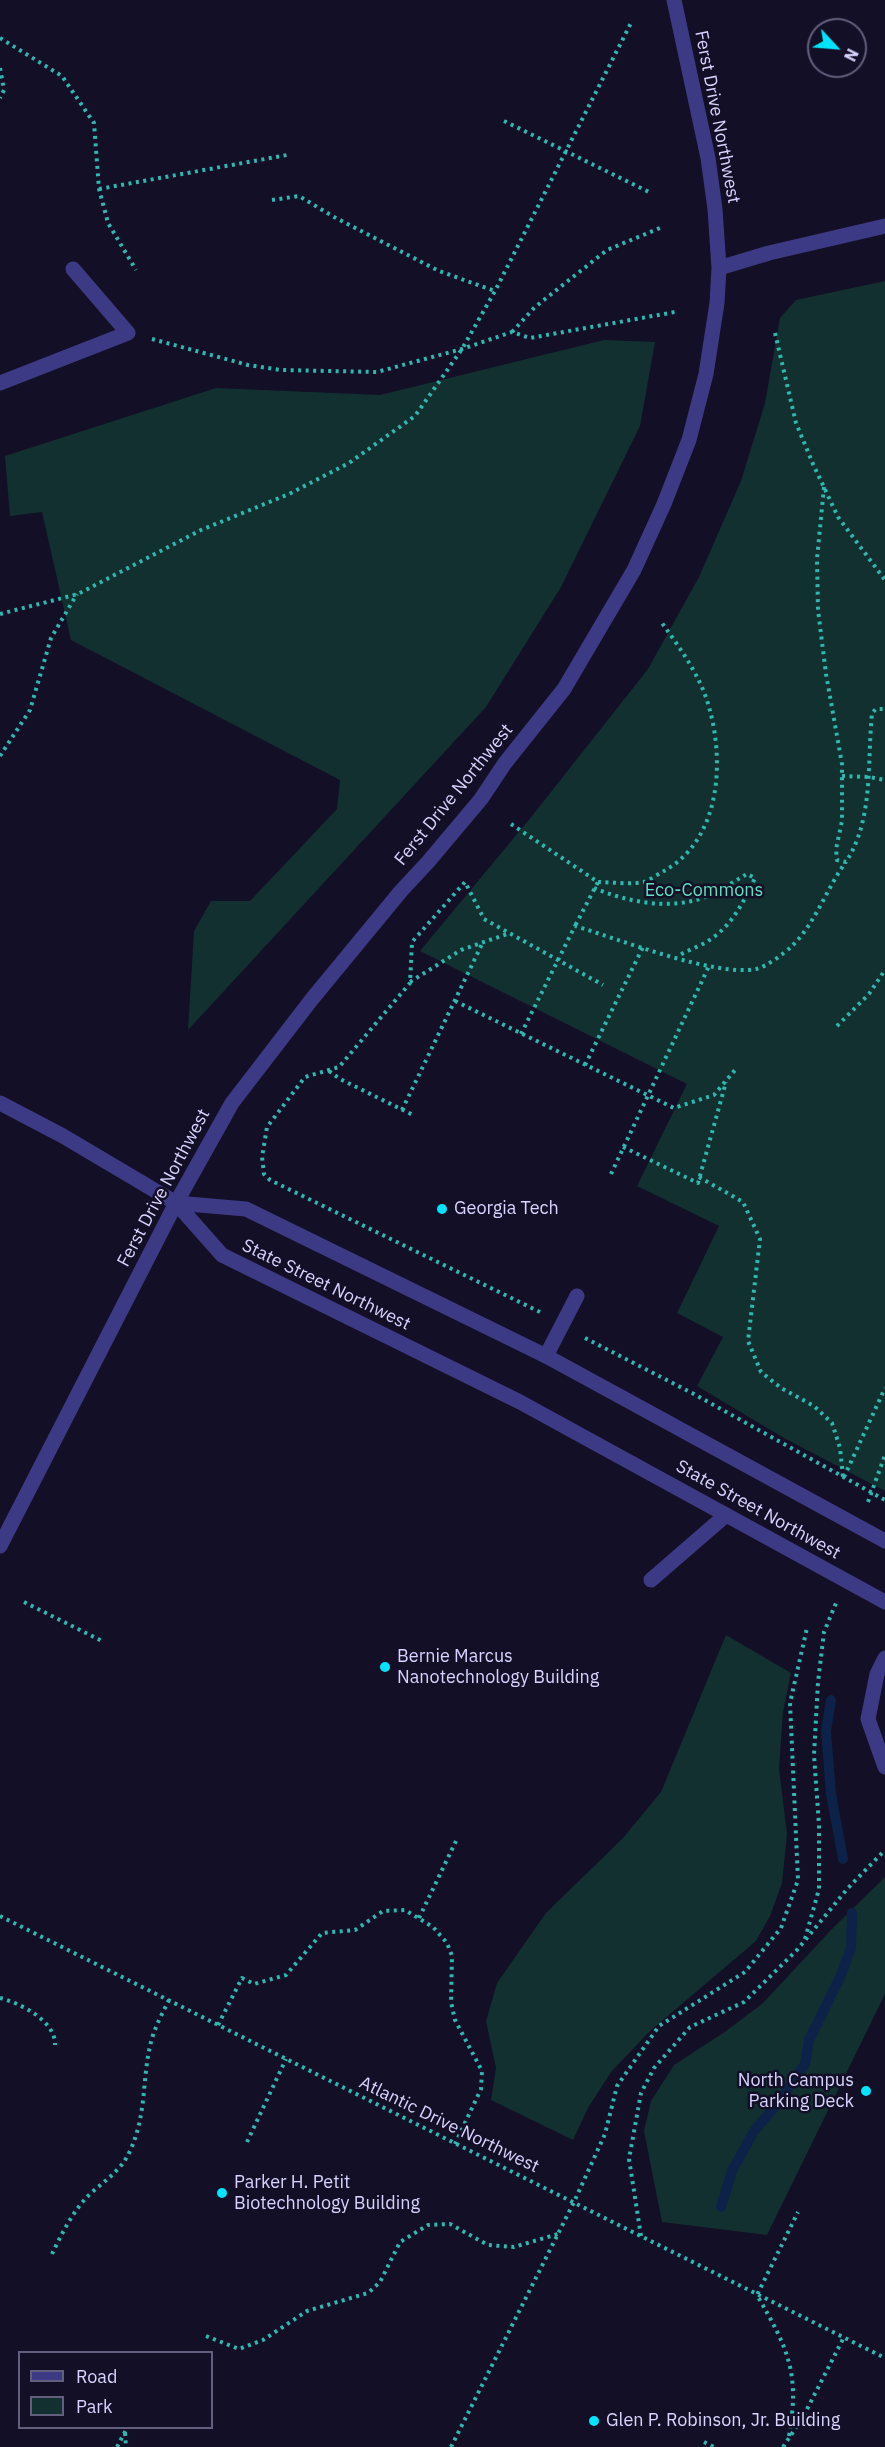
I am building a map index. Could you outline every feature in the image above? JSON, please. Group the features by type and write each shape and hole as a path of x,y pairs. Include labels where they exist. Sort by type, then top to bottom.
{"street":[{"name":"Ferst Drive Northwest","path":"0,1546 176,1203 232,1103 319,990 481,799 505,763 564,689 634,570 689,440 706,374 717,303 719,268 716,209 708,158 674,0"},
{"path":"719,268 769,253 885,226"},
{"path":"0,382 128,333 73,269"},
{"path":"0,1103 63,1136 176,1203"},
{"name":"State Street Northwest","path":"176,1203 246,1209 546,1356 885,1541"},
{"name":"State Street Northwest","path":"176,1203 222,1255 520,1402 885,1602"},
{"path":"546,1356 577,1296"},
{"path":"651,1580 726,1515"},
{"path":"885,1658 877,1674 868,1719 885,1767"}],"path":[{"path":"0,614 78,594 201,530 289,494 350,463 415,416 462,349 495,291 631,23"},
{"path":"0,38 62,76 94,123 99,189 108,223 136,270"},
{"path":"0,68 4,90 0,98"},
{"path":"504,121 650,192"},
{"path":"99,189 287,155"},
{"path":"272,200 299,196 334,217 439,271 495,291"},
{"path":"128,333 248,365 282,370 377,372 462,349 512,332 535,306 607,250 660,228"},
{"path":"512,332 530,338 675,312"},
{"path":"775,333 796,423 824,487 838,517 885,580"},
{"path":"824,487 817,559 818,610 826,674 842,764 842,821 836,855 837,860 846,862"},
{"path":"0,756 30,710 51,638 78,594"},
{"path":"511,824 598,882 645,882 676,865 696,845 717,785 717,750 709,705 685,654 662,623"},
{"path":"575,926 718,969 758,969 790,948 808,926 829,886 846,862 861,831 869,777 872,713 876,709 885,709"},
{"path":"842,776 885,780"},
{"path":"594,888 614,897 640,902 671,903 697,900 747,874 755,878 736,914 724,929 677,957"},
{"path":"410,982 412,942 465,882 484,918 603,985"},
{"path":"521,1034 598,882"},
{"path":"510,933 461,950 410,982 339,1067 304,1077 267,1127 262,1156 264,1174 270,1180 562,1325 885,1500"},
{"path":"402,1110 483,942"},
{"path":"585,1065 643,947"},
{"path":"611,1174 709,966"},
{"path":"837,1026 869,994 885,970"},
{"path":"455,1001 674,1108 714,1095 735,1070"},
{"path":"328,1071 413,1115"},
{"path":"623,1147 698,1183 727,1079"},
{"path":"699,1177 743,1202 760,1239 748,1341 761,1372 781,1388 814,1406 832,1423 840,1448 844,1477"},
{"path":"844,1477 885,1388"},
{"path":"875,1481 885,1455"},
{"path":"805,1939 819,1888 819,1825 814,1755 818,1682 824,1632 838,1598"},
{"path":"24,1602 102,1641"},
{"path":"451,2447 606,2134 616,2086 659,2026 745,1972 781,1928 798,1880 790,1703 807,1628"},
{"path":"418,1918 456,1841"},
{"path":"641,2235 629,2159 642,2093 654,2068 690,2027 744,2002 805,1939 848,1888 885,1850"},
{"path":"218,2025 242,1978 254,1984 286,1975 322,1933 355,1930 383,1911 405,1910 433,1927 447,1942 452,1956 451,2002 455,2020 482,2071 481,2089 455,2144"},
{"name":"Atlantic Drive Northwest","path":"0,1917 885,2358"},
{"path":"0,1998 24,2007 45,2022 56,2038 56,2045"},
{"path":"52,2253 72,2217 88,2197 116,2172 128,2154 142,2116 145,2078 152,2038 169,2000"},
{"path":"247,2142 286,2059"},
{"path":"789,2436 793,2409 792,2367 782,2339 757,2295 798,2212"},
{"path":"206,2336 239,2349 263,2340 307,2312 368,2293 380,2282 400,2242 428,2224 450,2224 488,2245 514,2247 558,2234"},
{"path":"783,2447 803,2417 844,2337"},
{"path":"117,2447 127,2429"},
{"path":"125,2433 126,2447"},
{"path":"704,2442 714,2447"}],"green space":[{"name":"Eco-Commons","path":"885,281 885,1491 784,1438 697,1386 723,1337 677,1313 719,1226 637,1186 687,1084 420,951 532,816 648,669 699,577 741,481 765,403 780,318 796,300"},
{"path":"604,340 655,342 640,426 561,587 486,707 188,1030 194,931 211,901 250,901 337,809 340,780 71,640 42,512 10,516 5,456 216,388 380,395"},
{"path":"726,1635 791,1673 783,1712 779,1769 787,1834 782,1883 770,1916 756,1941 650,2031 611,2072 588,2108 573,2140 491,2100 496,2068 486,2021 497,1983 546,1913 623,1838 661,1792"},
{"path":"885,1877 885,1994 767,2235 662,2222 644,2131 651,2101 674,2065 726,2031 763,2003 831,1930"}],"waterway":[{"path":"831,1700 826,1731 831,1794 843,1859"},
{"path":"721,2207 732,2171 754,2131 778,2103 805,2064 809,2040 841,1975 851,1948 852,1913"}],"place":[{"name":"Georgia Tech","path":"442,1209"},
{"name":"Bernie Marcus Nanotechnology Building","path":"385,1667"},
{"name":"North Campus Parking Deck","path":"866,2091"},
{"name":"Parker H. Petit Biotechnology Building","path":"222,2193"},
{"name":"Glen P. Robinson, Jr. Building","path":"594,2421"}]}
